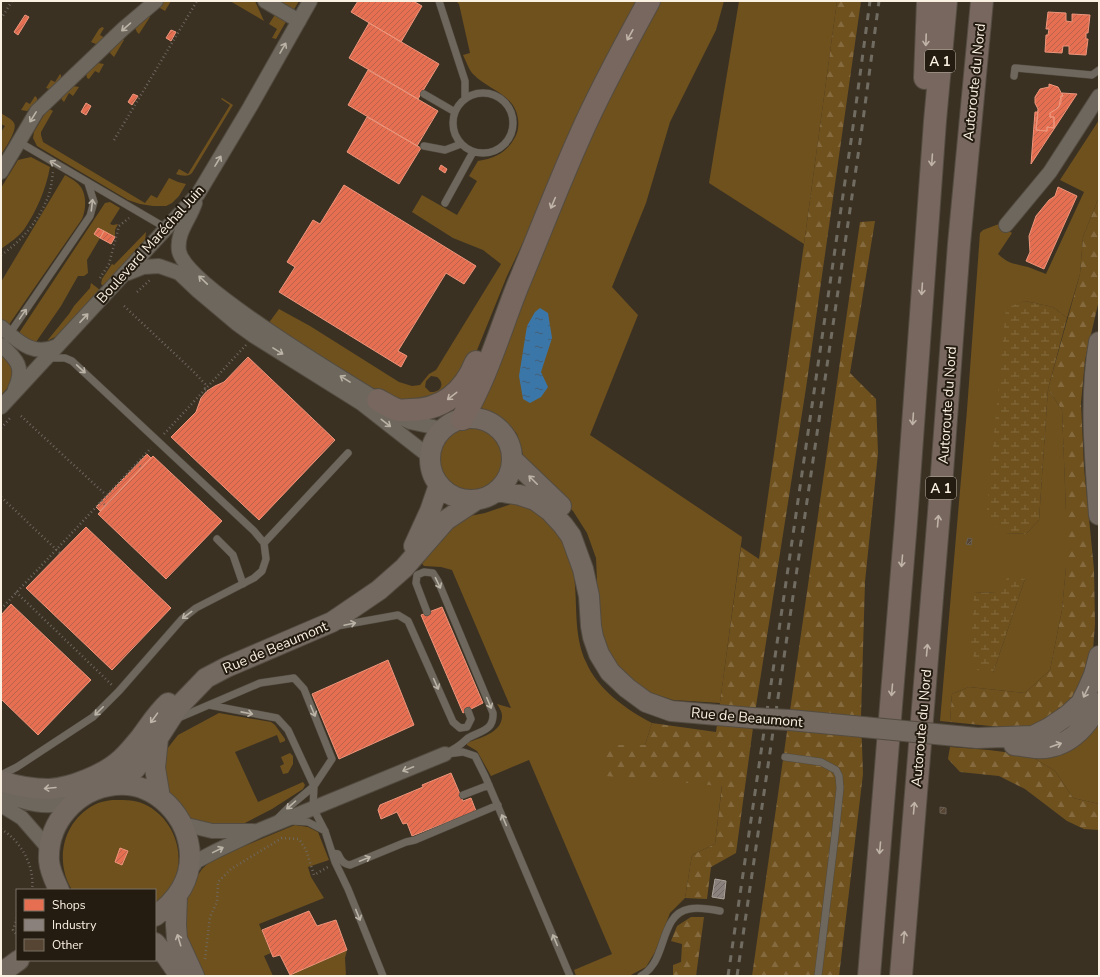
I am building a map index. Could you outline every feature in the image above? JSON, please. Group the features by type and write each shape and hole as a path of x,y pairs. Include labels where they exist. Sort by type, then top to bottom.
{"highway":[{"path":"453,424 469,408 492,357 504,319 580,136 619,55 649,1"},
{"path":"928,1 925,86 935,121"},
{"name":"A 1","path":"869,976 906,514 935,121 946,1"},
{"name":"Autoroute du Nord","path":"901,976 940,500 959,244 982,1"},
{"path":"378,400 398,410 423,410 440,404 454,396 470,376 488,334 504,319"}],"street":[{"path":"1,172 37,111 123,29 156,1"},
{"path":"266,1 299,21"},
{"name":"Boulevard Maréchal Juin","path":"1,407 198,194 310,1"},
{"path":"1006,225 1050,172 1099,96"},
{"path":"198,194 180,237 179,252 186,264 240,318 254,336 360,403 430,457"},
{"path":"124,274 143,267 159,266 179,273 213,304 272,334 378,400 391,413 410,422 453,424 473,418 492,424 501,430 507,439 511,448 512,459 508,477 497,491 487,497 476,500 466,500 456,497 439,485 432,472 430,457 432,446 436,437 453,424"},
{"path":"5,331 32,350 44,350 58,346"},
{"path":"1099,342 1093,402 1095,467 1099,515"},
{"path":"1,345 15,358 20,368 18,383 14,392"},
{"name":"Rue de Beaumont","path":"512,459 561,506 578,530 589,556 591,568 589,596 593,637 610,672 626,688 646,702 670,711 790,720 977,738 1037,748 1051,747 1068,741 1082,729 1094,714 1099,703"},
{"name":"Rue de Beaumont","path":"404,568 430,511 439,485"},
{"name":"Rue de Beaumont","path":"497,491 520,495 535,500 550,511 563,524 571,536 583,569 589,596"},
{"name":"Rue de Beaumont","path":"115,785 135,769 178,707 206,678 227,667 312,632 332,622 379,590 404,568 446,520 476,500"},
{"name":"Rue de Beaumont","path":"977,738 1033,736 1049,728 1068,715 1081,703 1094,675 1099,656"},
{"path":"1,781 30,788 50,789 77,783 89,778 120,760 140,739 161,709 181,691 206,678"},
{"name":"Rue de Beaumont","path":"160,798 155,768 163,730"},
{"path":"188,873 197,861 270,826 445,754"},
{"path":"54,885 49,862 49,849 57,823 64,812 73,802 93,790 115,785 127,785 139,788 150,792 169,805 182,824 187,835 190,848 188,873 184,885 177,896 166,908 156,915"},
{"path":"1,794 30,805 54,806 73,802"},
{"path":"1,805 22,818 49,849"},
{"path":"182,824 212,831 270,826"},
{"path":"177,896 176,925 178,939 200,969"},
{"path":"156,944 180,976"}],"lane":[{"path":"440,1 465,81 465,99"},
{"path":"1014,76 1015,68 1092,75 1099,70"},
{"path":"481,93 491,94 500,98 507,104 512,113 514,122 513,132 508,141 501,148 483,154 473,152 461,144 453,128 453,118 457,108 465,99 472,95 481,93"},
{"path":"424,94 455,112"},
{"path":"19,142 166,228"},
{"path":"424,146 445,150 461,144"},
{"path":"445,203 473,152"},
{"path":"1,345 5,331 90,216 94,202 88,183"},
{"path":"1,775 17,767 93,717 119,691 182,619 196,608 254,578 262,571 266,559 264,543 254,531 72,361 65,358 46,359"},
{"path":"264,543 348,453"},
{"path":"217,539 233,555 243,584"},
{"path":"427,612 416,584 417,575 424,572 433,573 438,581 493,714 494,720 490,726 482,732 468,738 445,754"},
{"path":"312,632 385,616 398,615 408,621 453,722 460,728 467,727 471,719 468,711"},
{"path":"163,730 209,705 260,683 294,678 304,689 332,759 314,786 289,807 270,826"},
{"path":"209,705 277,718 288,730 314,786 313,808 325,831 335,862 342,875 383,976"},
{"path":"445,754 463,752 475,756 498,805 570,976"},
{"path":"785,757 821,762 836,770 839,776 840,788 836,827 818,976"},
{"path":"463,795 489,785"},
{"path":"333,853 338,854 341,860 350,865 406,842 415,840 498,805"},
{"path":"270,826 296,821 308,822 325,831"},
{"path":"641,976 654,964 673,919 680,913 688,909 698,908 720,911"}],"path":[{"path":"1,19 12,1"},
{"path":"114,140 197,1"},
{"path":"1,255 18,242 28,231 44,206 50,188 55,163"},
{"path":"97,282 109,264 119,226 137,211"},
{"path":"124,306 192,370 205,384 205,391"},
{"path":"1,609 106,495 205,391 254,336"},
{"path":"21,416 106,495"},
{"path":"136,463 142,468"},
{"path":"1,497 60,552"},
{"path":"101,501 106,506"},
{"path":"16,592 119,691"},
{"path":"1,829 11,835 27,857 33,882 32,889"},
{"path":"200,969 210,917 217,902 218,882 231,869 282,838 299,839 306,850 314,875 335,862"},
{"path":"16,921 13,930 16,934"}],"green space":[{"path":"165,1 171,1 165,11 160,8 161,4"},
{"path":"230,1 255,1 264,21"},
{"path":"275,1 299,1 292,13"},
{"path":"456,1 643,1 580,122 507,276 467,375 426,404 387,399 268,324 279,309 310,326 399,382 412,386 420,385 429,374 436,370 501,264 483,250 453,238 412,212 422,195 457,215 477,181 469,176 478,161 499,154 507,148 511,144 518,129 518,119 512,104 500,93 479,80 472,72 463,55 470,53 459,4","holes":["431,376 437,377 441,382 441,388 437,391 430,392 425,387 426,381"]},
{"path":"659,1 724,1 716,30 670,122 646,203 612,287 638,315 590,435 742,537 720,703 673,700 646,691 623,673 609,652 599,628 596,558 587,533 573,511 527,468 517,434 498,415 477,407 520,301 605,102"},
{"path":"739,1 837,1 804,244 709,183"},
{"path":"837,1 861,1 806,388 756,706 736,853 711,867 707,899 685,898 692,855 715,844 722,786 606,776 606,745 645,745 652,723 716,732 741,547 759,559"},
{"path":"276,13 280,18 287,20 276,39 272,38 277,29 269,24"},
{"path":"148,16 150,17 139,34 135,28"},
{"path":"102,27 104,28 100,35 105,38 110,30 112,33 102,42 96,44 91,42 99,29"},
{"path":"123,39 124,40 114,57 110,53 111,50"},
{"path":"98,63 104,64 99,73 95,71 89,79 87,78 86,73"},
{"path":"60,74 61,81 49,89 46,88 51,80 55,82"},
{"path":"73,86 79,87 73,96 69,93 64,102 61,96"},
{"path":"35,96 37,101 27,111 21,110 26,102 30,104"},
{"path":"222,98 233,105 192,173 185,176 176,174 179,169 188,174 230,105 221,99"},
{"path":"48,108 53,111 41,132 43,142 145,203 151,195 157,198 169,178 186,184 179,196 172,203 166,206 140,204 128,200 37,146 33,138 34,132"},
{"path":"1,113 12,120 15,126 1,155 1,132 5,126 1,124"},
{"path":"1099,120 1099,197 1083,237 1080,274 1067,318 1053,307 1025,301 1006,309 1005,533 1026,534 1039,520 1048,389 1062,410 1066,511 1066,567 1062,610 1050,670 1025,693 969,687 952,694 950,722 940,721 967,410 980,233 983,230 999,224 1012,233 998,254 1009,262 1046,274 1084,192 1060,180","holes":["1025,579 993,673 974,593 997,592"]},
{"path":"31,157 50,167 46,183 37,207 23,231 1,249 1,188 18,160"},
{"path":"65,175 80,185 82,189 85,199 84,214 8,326 1,321 1,282"},
{"path":"1099,197 1099,300 1085,360 1081,403 1084,468 1094,569 1095,624 1092,663 1073,698 1056,714 1031,730 950,722 952,694 969,687 1025,693 1050,670 1062,610 1066,567 1066,511 1062,410 1048,389 1080,274 1083,237"},
{"path":"110,202 120,208 110,224 118,224 115,230 115,237 98,228 94,234 100,238 87,260 88,273 84,276 78,276 61,306 36,342 30,340 19,333 105,203"},
{"path":"875,221 850,373 876,399 878,453 865,582 861,717 863,774 839,976 752,976 860,222"},
{"path":"146,232 145,241 104,286 101,284 102,279 112,264 114,265"},
{"path":"91,283 100,290 57,336 47,341 90,288"},
{"path":"1025,301 1053,307 1067,318 1048,389 1039,520 1026,534 1005,533 986,520 1006,308"},
{"path":"1,353 14,363 13,382 1,395"},
{"path":"471,425 483,428 494,435 501,446 504,458 501,470 494,481 483,488 471,491 459,488 448,481 441,470 438,458 441,446 448,435 459,428"},
{"path":"514,503 531,510 545,520 565,544 571,560 574,577 577,629 580,646 591,672 598,682 614,698 633,712 652,723 645,745 606,775 722,785 715,844 692,855 685,898 670,913 655,952 646,967 629,976 576,976 574,970 612,954 529,760 491,776 477,751 467,745 467,743 484,737 499,726 502,715 497,704 511,708 452,570 441,567 424,566 420,561 447,526 465,517 485,513"},
{"path":"1008,577 1025,579 993,673 977,670 971,647 974,593 996,592"},
{"path":"219,713 271,722 285,739 285,741 280,743 277,735 235,752 258,802 303,782 305,785 303,789 272,809 234,827 199,823 189,817 170,797 163,761 167,749 178,735"},
{"path":"1099,724 1099,804 1073,798 1055,771 1029,755 1088,735"},
{"path":"950,747 1029,755 1055,771 1073,798 1099,804 1099,830 1084,829 1067,821 1025,789 999,776 960,772 948,759"},
{"path":"290,753 293,756 293,764 288,773 283,774 280,766 284,764 281,757"},
{"path":"112,800 126,800 144,804 158,813 173,833 179,856 178,868 168,891 156,903 156,889 72,889 63,867 65,843 69,831 83,812 96,804"},
{"path":"295,825 308,827 318,832 329,860 308,867 311,877 324,898 259,924 271,953 264,956 273,976 204,976 191,949 184,925 184,903 192,884 202,869 213,859"},
{"path":"691,917 704,917 696,976 673,976 673,965 681,962 682,944 671,941 677,926"},
{"path":"347,950 345,958 346,976 287,976"}],"water":[{"path":"540,308 548,313 552,338 541,372 548,387 541,397 530,403 523,399 519,376 527,326 535,312"}],"building: Shops":[{"path":"358,1 413,1 422,6 401,42 351,12"},
{"path":"1048,12 1066,13 1066,21 1072,22 1072,14 1090,15 1088,33 1086,33 1086,39 1088,39 1086,55 1069,54 1069,46 1063,46 1062,53 1045,52 1046,35 1048,35 1049,29 1046,29"},
{"path":"25,15 29,17 18,35 14,32"},
{"path":"369,23 439,64 418,99 349,58"},
{"path":"171,30 176,32 171,41 166,38"},
{"path":"368,70 438,111 417,146 348,105"},
{"path":"1049,84 1058,87 1063,96 1061,96 1061,103 1058,108 1050,113 1050,117 1054,117 1054,128 1047,127 1047,131 1036,130 1038,109 1035,103 1035,97 1040,89 1049,87"},
{"path":"1062,93 1077,94 1031,164 1035,112 1038,112 1036,130 1047,131 1047,127 1054,128 1054,117 1050,117 1050,113 1059,106 1061,96 1063,96"},
{"path":"133,94 138,96 132,105 128,102"},
{"path":"86,103 91,106 86,115 81,112"},
{"path":"367,117 421,148 399,184 347,152"},
{"path":"441,165 447,169 445,173 439,169"},
{"path":"344,185 476,266 464,284 446,273 398,351 407,356 401,367 279,292 295,267 287,262 313,220 320,224"},
{"path":"1058,187 1077,196 1044,269 1026,261 1030,252 1029,236 1036,216 1049,200 1055,196"},
{"path":"98,228 104,231 100,238 94,234"},
{"path":"104,231 115,237 111,244 100,238"},
{"path":"248,357 335,440 259,520 171,437 196,412 201,398 207,391 224,382"},
{"path":"147,454 151,458 100,511 96,507"},
{"path":"153,456 222,521 166,579 98,514"},
{"path":"86,527 171,608 112,670 26,588"},
{"path":"11,604 91,680 38,735 1,699 1,615"},
{"path":"442,607 483,703 463,713 421,615"},
{"path":"388,660 414,725 339,759 312,694"},
{"path":"451,773 463,801 471,798 476,811 412,836 407,823 403,824 397,812 381,819 378,810 380,805 423,787 422,785"},
{"path":"120,848 128,851 122,865 115,862"},
{"path":"309,911 317,926 336,920 347,950 290,975 280,955 273,957 262,930"}],"building: Industry":[{"path":"715,879 726,881 724,899 712,897"}],"building: Other":[{"path":"968,538 972,539 971,545 966,544"},
{"path":"940,807 946,808 946,814 940,813"}],"railway":[{"path":"728,976 852,134 870,1"},
{"path":"737,976 861,135 879,1"}]}
